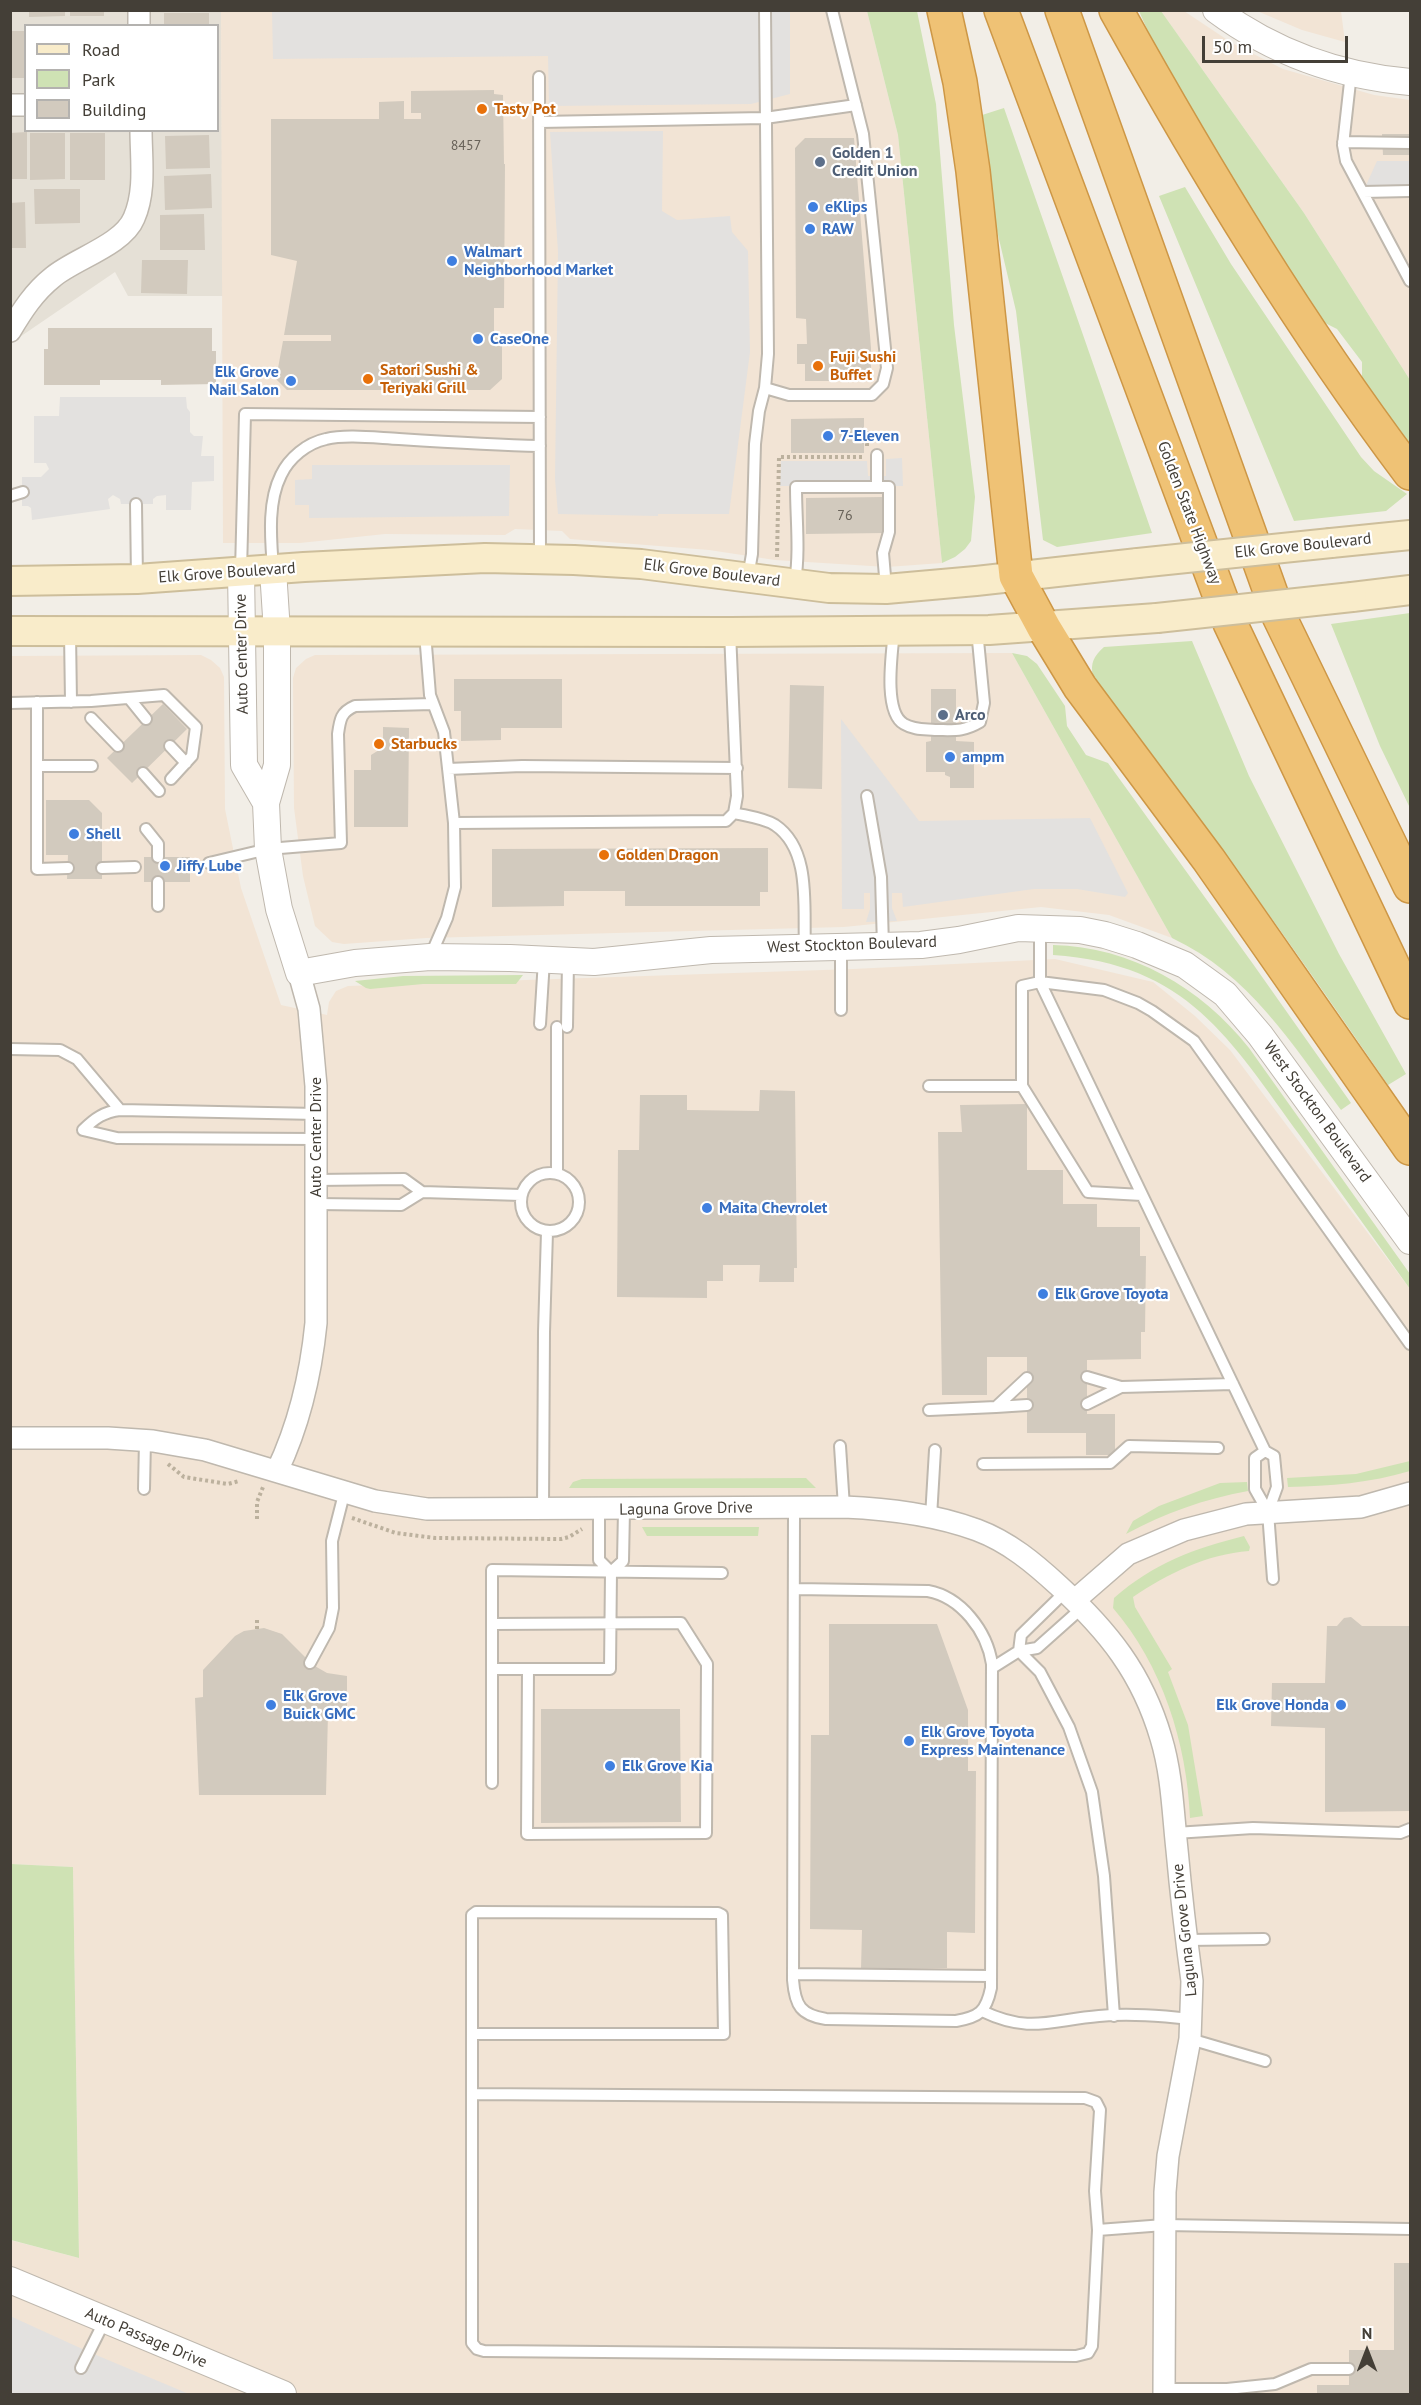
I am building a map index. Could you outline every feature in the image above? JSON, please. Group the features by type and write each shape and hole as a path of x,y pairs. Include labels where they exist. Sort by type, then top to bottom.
{"highway":[{"path":"944,10 960,82 973,171 1016,576 1080,687 1209,860 1410,1148"},
{"name":"Golden State Highway","path":"1001,10 1230,623 1410,1002"},
{"path":"1062,10 1279,616 1410,886"},
{"path":"1116,10 1189,141 1254,246 1368,416 1410,473"},
{"path":"1353,770 1410,859"}],"main road":[{"name":"Elk Grove Boulevard","path":"10,581 137,579 475,558 641,564 829,588 886,589 1410,535"},
{"path":"10,631 977,630 1044,628 1156,618 1410,590"}],"street":[{"path":"1216,10 1240,28 1283,50 1323,66 1351,73 1410,82"},
{"path":"10,331 26,304 54,276 116,238 134,220 141,195 141,132"},
{"name":"Auto Center Drive","path":"273,570 277,632 277,765 266,804 268,849 279,909 309,1009 317,1114 316,1323 312,1357 286,1450 277,1471"},
{"name":"Auto Center Drive","path":"241,571 244,765 266,804"},
{"name":"West Stockton Boulevard","path":"299,973 355,963 430,957 604,962 711,950 921,945 1018,928 1080,930 1137,945 1185,965 1226,994 1260,1035 1410,1241"},
{"name":"Laguna Grove Drive","path":"10,1438 146,1440 205,1450 344,1494 375,1502 427,1509 624,1510 844,1507 892,1510 931,1517 979,1531 1011,1546 1034,1563 1074,1600 1115,1644 1146,1698 1161,1738 1170,1780 1191,1981 1191,2029 1168,2156 1164,2225 1164,2392"},
{"path":"1074,1600 1128,1554 1184,1530 1236,1516 1361,1507 1410,1493"},
{"name":"Auto Passage Drive","path":"10,2280 283,2394"}],"lane":[{"path":"748,577 752,554 755,444 759,411 765,388 768,354 765,10"},
{"path":"765,388 789,395 872,395 883,384 887,368 864,134 832,10"},
{"path":"1351,73 1343,142 1346,161 1410,281"},
{"path":"539,77 540,559"},
{"path":"538,122 765,118 856,105"},
{"path":"1343,142 1410,142"},
{"path":"1363,192 1410,191"},
{"path":"241,571 245,414 540,417"},
{"path":"273,570 274,495 281,474 291,461 303,449 315,443 327,438 379,438 540,446"},
{"path":"877,455 877,487"},
{"path":"795,584 799,560 796,544 796,487 889,487 889,531 883,553 886,589"},
{"path":"10,496 23,492"},
{"path":"136,504 137,579"},
{"path":"894,631 891,673 893,712 902,723 917,729 966,730 980,722 984,703 977,630"},
{"path":"70,631 71,702"},
{"path":"425,632 430,695 444,732 454,823 455,887 447,918 430,957"},
{"path":"454,823 726,821 734,813 737,796 730,632"},
{"path":"10,703 71,702 164,695 196,727 192,756 171,780"},
{"path":"129,698 146,719"},
{"path":"36,702 37,869 68,868"},
{"path":"209,863 268,849 340,843 338,734 340,718 345,710 355,706 433,704"},
{"path":"91,718 118,746"},
{"path":"170,746 186,763"},
{"path":"36,766 92,766"},
{"path":"448,770 522,766 737,768"},
{"path":"143,773 159,790"},
{"path":"867,796 881,877 883,946"},
{"path":"734,813 774,824 792,841 801,864 805,948"},
{"path":"146,829 158,844 158,857"},
{"path":"102,868 135,867"},
{"path":"158,882 158,906"},
{"path":"1040,927 1040,982 1265,1451 1274,1456 1277,1488 1268,1512 1273,1579"},
{"path":"841,947 841,1010"},
{"path":"540,1024 556,961"},
{"path":"556,961 562,1027 557,1174"},
{"path":"1142,1195 1088,1192 1022,1086 1022,986 1040,982 1104,990 1138,1003 1194,1041 1410,1344"},
{"path":"10,1049 60,1050 69,1054 77,1059 120,1110"},
{"path":"929,1086 1022,1086"},
{"path":"317,1114 120,1110 101,1115 83,1130 117,1138 317,1139"},
{"path":"545,1173 557,1174 575,1186 580,1202 576,1218 563,1229 547,1232 531,1226 521,1212 521,1195 530,1180 545,1173"},
{"path":"316,1180 404,1179 422,1192"},
{"path":"316,1204 401,1205 422,1192 521,1195"},
{"path":"543,1509 547,1232"},
{"path":"1087,1377 1121,1387 1233,1384"},
{"path":"996,1407 1028,1378"},
{"path":"1087,1404 1121,1387"},
{"path":"928,1410 1028,1404"},
{"path":"144,1489 146,1440"},
{"path":"840,1446 844,1507"},
{"path":"983,1464 1110,1462 1129,1446 1218,1448"},
{"path":"931,1517 935,1450"},
{"path":"1265,1451 1255,1458 1255,1489 1268,1512"},
{"path":"310,1663 329,1628 333,1608 332,1541 344,1494"},
{"path":"794,1508 793,1974 796,2001 802,2011 814,2017 848,2020 956,2021 972,2019 982,2011 988,2001 991,1976 992,1668 990,1652 974,1622 942,1593 795,1589"},
{"path":"492,1669 610,1669 611,1572 599,1560 599,1509"},
{"path":"611,1572 623,1561 624,1510"},
{"path":"492,1784 492,1570 722,1573"},
{"path":"992,1668 1019,1651 1037,1648 1074,1600"},
{"path":"1019,1651 1021,1635 1074,1600"},
{"path":"492,1624 681,1623 707,1664 706,1833 527,1834 528,1669"},
{"path":"1019,1651 1040,1672 1069,1727 1092,1792 1104,1876 1114,2016"},
{"path":"1175,1833 1253,1828 1400,1833 1410,1829"},
{"path":"472,2034 724,2034 722,1915 718,1913 476,1911 472,1915 472,2034 472,2094 472,2343 477,2349 484,2351 1076,2356 1088,2353 1092,2346 1098,2230 1095,2191 1100,2110 1096,2102 1085,2098 472,2094"},
{"path":"1187,1940 1264,1939"},
{"path":"793,1974 991,1976"},
{"path":"982,2011 1001,2020 1019,2024 1044,2024 1114,2016 1191,2029 1265,2061"},
{"path":"1098,2230 1164,2225 1410,2229"},
{"path":"81,2368 105,2320"},
{"path":"1164,2392 1275,2384 1311,2369 1349,2369"}],"path":[{"path":"257,1519 257,1502 262,1487"},
{"path":"257,1620 257,1629"}],"shaded area":[{"path":"11,11 221,11 223,296 128,296 115,272 11,343"},
{"path":"221,11 867,11 898,135 942,563 887,567 775,560 709,550 570,539 562,531 515,529 505,535 385,534 300,543 223,543"},
{"path":"272,11 790,11 790,94 751,104 549,106 548,56 273,59"},
{"path":"1161,11 1184,11 1232,43 1283,69 1374,95 1410,100 1410,380 1304,213"},
{"path":"1257,11 1341,11 1345,42 1302,30"},
{"path":"663,131 662,211 677,220 730,216 732,232 748,251 750,352 729,514 658,514 658,516 558,514 555,479 558,252 550,132"},
{"path":"1377,161 1410,161 1410,191 1363,192"},
{"path":"60,397 186,397 187,408 190,412 190,432 194,436 203,436 201,456 214,456 214,481 192,482 191,510 166,510 166,495 157,496 153,499 153,504 121,504 120,499 113,495 108,499 110,509 32,520 31,508 22,506 22,477 41,477 49,469 46,463 34,463 34,416 59,416"},
{"path":"902,458 903,486 780,486 781,461 867,461 868,476 886,476 886,459"},
{"path":"312,465 510,465 509,516 309,518 309,505 295,505 295,480 312,479"},
{"path":"1012,653 1172,938 1109,915 1041,907 844,927 426,938 344,944 332,942 315,926 303,876 294,808 293,678 296,668 315,655"},
{"path":"201,655 220,668 224,677 225,809 241,888 281,1005 327,1015 329,1002 336,991 348,986 853,969 1055,959 1153,982 1195,1016 1230,1050 1410,1289 1410,2394 11,2394 10,2240 79,2258 73,1867 10,1864 11,656"},
{"path":"841,719 919,821 1090,818 1128,893 1125,897 1077,889 1034,889 903,907 902,893 892,893 892,908 897,921 866,922 870,909 870,893 864,893 864,909 842,909"},
{"path":"10,2316 89,2352 189,2394 11,2394"}],"green space":[{"path":"867,11 917,11 936,104 954,325 975,497 971,541 955,557 942,563 898,135"},
{"path":"1139,11 1161,11 1304,213 1410,380 1410,454 1362,380 1362,362 1337,329 1317,319 1169,79"},
{"path":"1004,108 1152,533 1057,547 1043,540 1016,311 994,218 979,116"},
{"path":"1185,187 1231,264 1361,457 1374,471 1407,494 1386,511 1294,521 1159,196"},
{"path":"1410,613 1410,808 1380,746 1331,624"},
{"path":"1192,641 1249,776 1339,954 1406,1074 1388,1085 1243,879 1093,676 1094,660 1104,647"},
{"path":"1012,653 1027,656 1037,664 1065,706 1067,726 1086,755 1108,763 1351,1103 1341,1110 1286,1036 1246,991 1199,953 1172,938"},
{"path":"1053,945 1082,947 1137,962 1186,989 1230,1026 1249,1048 1410,1274 1410,1289 1251,1068 1201,1012 1172,990 1139,973 1099,961 1053,955"},
{"path":"523,975 516,984 423,984 370,989 355,981 403,976"},
{"path":"1410,1461 1410,1471 1380,1478 1335,1485 1288,1487 1287,1478 1356,1474"},
{"path":"806,1478 816,1488 569,1488 573,1482 582,1479"},
{"path":"1247,1482 1248,1491 1185,1508 1126,1534 1133,1521 1159,1506 1220,1483"},
{"path":"642,1527 759,1527 758,1536 647,1536"},
{"path":"1244,1536 1250,1547 1249,1551 1218,1556 1188,1566 1133,1597 1135,1607 1172,1669 1168,1672 1188,1725 1203,1816 1190,1818 1184,1762 1169,1706 1145,1654 1113,1608 1114,1598 1159,1566 1208,1546"},
{"path":"11,1864 73,1867 79,2258 11,2240"}],"building":[{"path":"29,10 65,10 65,16 29,17"},
{"path":"70,10 104,10 104,16 70,16"},
{"path":"164,13 209,13 209,24 164,24"},
{"path":"10,31 24,31 24,78 10,78"},
{"path":"494,90 494,94 503,95 505,164 504,308 494,308 494,334 502,335 502,379 490,390 287,390 276,379 283,341 331,341 331,335 284,335 297,261 271,255 271,119 379,119 379,102 404,101 404,119 421,119 421,113 411,113 411,91"},
{"path":"27,132 27,179 10,179 10,133"},
{"path":"30,133 65,133 65,179 30,180"},
{"path":"70,133 105,133 105,180 70,180"},
{"path":"1382,134 1410,134 1410,155 1383,155"},
{"path":"209,135 210,168 166,169 165,136"},
{"path":"805,138 854,138 871,348 871,381 805,381 805,364 797,364 797,344 807,344 806,319 796,318 795,148"},
{"path":"211,174 212,208 165,210 164,176"},
{"path":"34,189 80,189 80,223 35,224"},
{"path":"25,202 26,248 10,248 10,203"},
{"path":"204,214 205,250 160,250 160,215"},
{"path":"142,260 188,260 187,294 141,293"},
{"path":"48,328 212,328 212,351 216,351 216,384 161,385 161,380 100,380 100,385 44,385 44,349 48,349"},
{"name":"7-Eleven","path":"864,418 864,453 791,453 791,419"},
{"path":"884,497 885,533 806,534 806,498"},
{"path":"454,679 562,679 562,728 501,728 501,740 461,741 461,711 454,711"},
{"path":"790,685 824,686 822,789 788,788"},
{"path":"931,689 956,689 956,741 974,742 974,788 950,788 950,777 945,775 945,772 926,772 926,742 931,741"},
{"name":"Shell","path":"163,704 187,729 132,783 107,758"},
{"path":"383,727 409,728 408,827 354,827 354,770 371,770 371,755 379,750 383,741"},
{"name":"Shell","path":"46,800 89,800 102,813 102,879 67,879 68,855 46,855"},
{"path":"768,848 768,892 760,892 760,906 625,906 625,891 564,891 564,906 492,907 492,849"},
{"path":"144,857 190,857 190,882 144,882"},
{"name":"Maita Chevrolet","path":"760,1090 795,1091 797,1268 794,1268 794,1282 759,1282 760,1265 723,1265 723,1281 707,1281 707,1298 617,1297 618,1150 639,1150 640,1095 687,1095 687,1110 759,1111"},
{"name":"Elk Grove Toyota","path":"1027,1104 1027,1170 1063,1170 1063,1204 1097,1204 1097,1227 1140,1227 1140,1256 1146,1256 1145,1332 1141,1332 1141,1359 1087,1360 1087,1414 1115,1414 1115,1455 1086,1455 1086,1433 1027,1433 1027,1357 987,1357 987,1395 942,1395 938,1132 962,1132 960,1105"},
{"name":"Elk Grove Honda","path":"1351,1617 1362,1626 1410,1626 1410,1811 1325,1812 1325,1728 1271,1726 1272,1683 1325,1683 1327,1626 1337,1626 1344,1618"},
{"path":"829,1624 937,1624 968,1710 968,1771 976,1771 975,1933 947,1932 947,1968 861,1969 862,1930 810,1929 811,1735 829,1735"},
{"name":"Elk Grove Buick GMC","path":"264,1628 282,1634 313,1665 327,1673 347,1676 347,1712 328,1713 326,1795 199,1795 195,1698 203,1697 203,1670 235,1636 244,1631"},
{"name":"Elk Grove Kia","path":"541,1709 680,1709 681,1822 541,1823"},
{"path":"1394,2263 1410,2263 1410,2394 1317,2394 1317,2385 1349,2385 1349,2350 1394,2350"}],"place":[{"name":"Tasty Pot","path":"482,109"},
{"name":"Golden 1 Credit Union","path":"820,162"},
{"name":"eKlips","path":"813,207"},
{"name":"RAW","path":"810,229"},
{"name":"Walmart Neighborhood Market","path":"452,261"},
{"name":"CaseOne","path":"478,339"},
{"name":"Fuji Sushi Buffet","path":"818,366"},
{"name":"Satori Sushi & Teriyaki Grill","path":"368,379"},
{"name":"Elk Grove Nail Salon","path":"291,381"},
{"name":"7-Eleven","path":"828,436"},
{"name":"Arco","path":"943,715"},
{"name":"Starbucks","path":"379,744"},
{"name":"ampm","path":"950,757"},
{"name":"Shell","path":"74,834"},
{"name":"Golden Dragon","path":"604,855"},
{"name":"Jiffy Lube","path":"165,866"},
{"name":"Maita Chevrolet","path":"707,1208"},
{"name":"Elk Grove Toyota","path":"1043,1294"},
{"name":"Elk Grove Buick GMC","path":"271,1705"},
{"name":"Elk Grove Honda","path":"1341,1705"},
{"name":"Elk Grove Toyota Express Maintenance","path":"909,1741"},
{"name":"Elk Grove Kia","path":"610,1766"}]}
